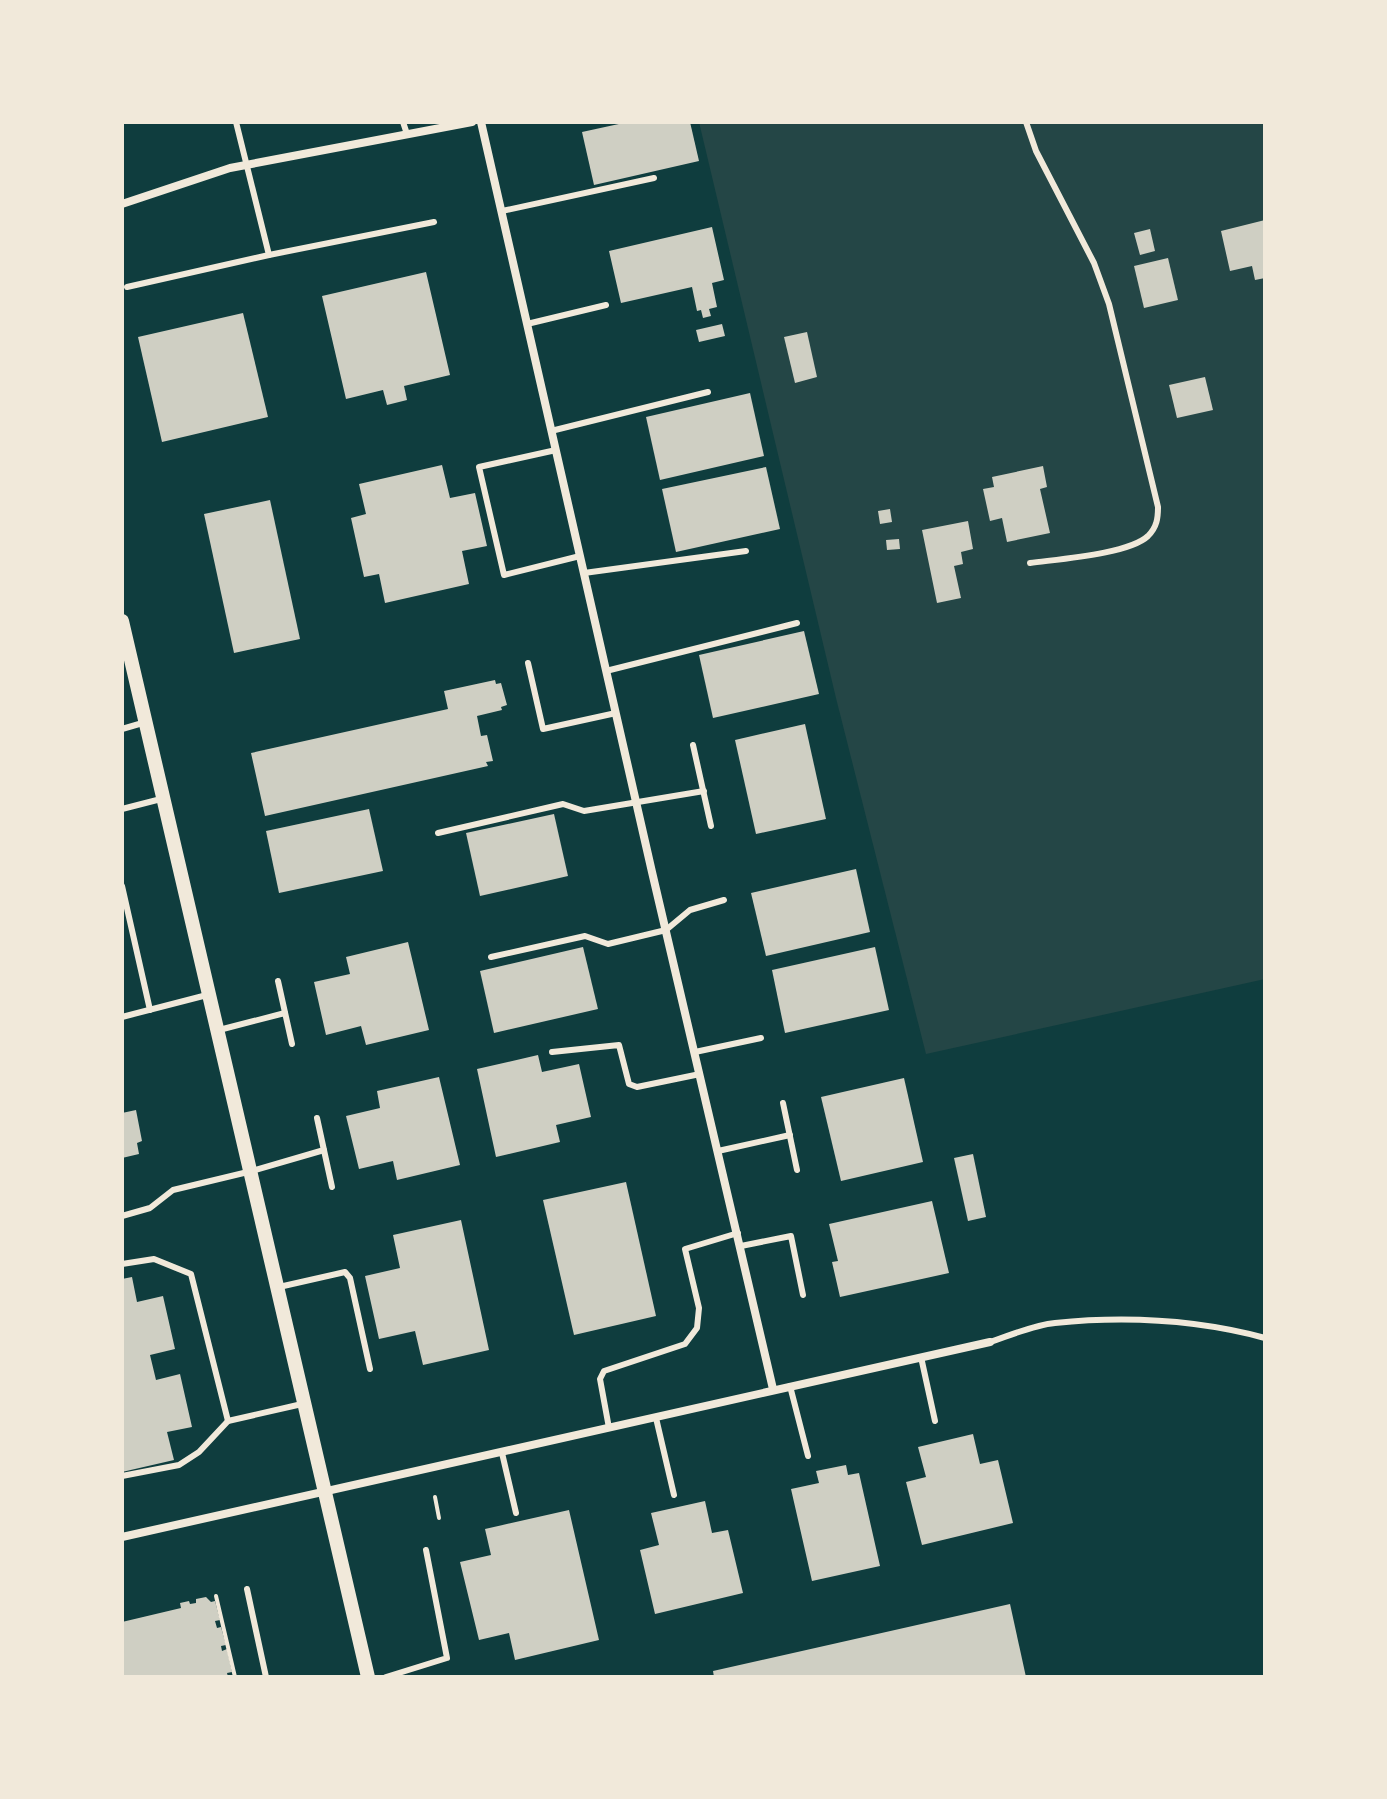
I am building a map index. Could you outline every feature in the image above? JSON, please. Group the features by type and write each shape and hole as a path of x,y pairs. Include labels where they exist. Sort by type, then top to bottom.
{"street":[{"path":"122,204 245,164 472,122"},
{"path":"481,122 773,1389"},
{"path":"122,621 368,1677"},
{"path":"122,1537 990,1342"}],"lane":[{"path":"236,122 269,255"},
{"path":"403,122 407,134"},
{"path":"1026,122 1036,151 1094,263 1109,304 1158,507 1158,522 1149,535 1132,547 1030,563"},
{"path":"502,211 654,178"},
{"path":"127,287 434,222"},
{"path":"527,324 606,305"},
{"path":"551,431 708,392"},
{"path":"556,450 479,467 504,575 580,556"},
{"path":"584,573 746,551"},
{"path":"606,671 797,623"},
{"path":"528,663 543,729 616,713"},
{"path":"122,729 146,722"},
{"path":"693,745 711,826"},
{"path":"438,833 563,804 584,811 704,791"},
{"path":"122,809 164,798"},
{"path":"122,886 150,1010"},
{"path":"491,957 585,936 608,944 666,930 690,910 724,900"},
{"path":"278,981 292,1044"},
{"path":"122,1017 210,994"},
{"path":"219,1030 285,1013"},
{"path":"695,1052 761,1038"},
{"path":"552,1052 619,1045 629,1084 637,1087 700,1074"},
{"path":"783,1103 797,1170"},
{"path":"317,1118 332,1187"},
{"path":"718,1151 790,1135"},
{"path":"122,1216 150,1208 173,1190 324,1150"},
{"path":"609,1429 600,1379 604,1371 685,1344 697,1328 699,1308 685,1249 738,1233"},
{"path":"741,1246 791,1236 803,1295"},
{"path":"122,1264 154,1259 191,1274 228,1421"},
{"path":"279,1287 345,1272 350,1278 370,1369"},
{"path":"990,1342 1053,1323 1139,1321 1243,1332 1265,1338"},
{"path":"921,1357 935,1421"},
{"path":"790,1386 808,1456"},
{"path":"122,1476 179,1465 199,1452 228,1421 305,1403"},
{"path":"656,1418 674,1495"},
{"path":"502,1453 516,1513"},
{"path":"386,1677 447,1658 426,1550"},
{"path":"247,1589 266,1677"}],"path":[{"path":"435,1497 439,1518"},
{"path":"216,1596 235,1677"}],"shaded area":[{"path":"699,122 1265,122 1265,979 926,1054 836,698"}],"building":[{"path":"628,122 690,122 699,161 594,185 582,132"},
{"path":"1265,220 1265,278 1255,280 1252,266 1230,271 1221,231"},
{"path":"712,227 724,280 712,283 717,307 709,309 711,316 703,318 701,310 697,311 692,287 621,303 609,251"},
{"path":"1150,229 1155,251 1140,255 1134,233"},
{"path":"1168,258 1178,300 1144,308 1134,266"},
{"path":"426,272 450,375 404,386 407,400 387,405 383,390 346,399 322,296"},
{"path":"243,313 268,417 162,442 138,337"},
{"path":"722,324 725,336 699,342 696,330"},
{"path":"807,332 817,377 795,383 784,337"},
{"path":"1205,377 1213,410 1177,418 1169,385"},
{"path":"750,393 764,456 660,480 646,417"},
{"path":"442,465 450,498 475,493 487,546 462,551 469,584 385,603 379,574 364,577 351,518 366,514 359,484"},
{"path":"1043,466 1047,487 1040,489 1050,533 1007,542 1002,518 990,521 983,489 994,487 992,477"},
{"path":"766,467 780,529 676,552 662,489"},
{"path":"270,500 300,639 234,653 204,514"},
{"path":"890,509 892,522 880,524 878,511"},
{"path":"968,521 973,549 961,552 963,564 954,566 961,598 937,603 922,530"},
{"path":"899,539 900,549 887,550 886,540"},
{"path":"804,631 819,694 713,718 699,655"},
{"path":"495,680 496,684 501,683 507,705 501,707 502,710 477,716 481,736 487,735 493,761 486,762 488,766 265,816 251,753 448,709 444,691"},
{"path":"805,724 826,819 756,834 735,740"},
{"path":"369,809 383,871 279,893 266,831"},
{"path":"554,814 568,876 480,896 466,833"},
{"path":"856,869 870,932 766,956 751,893"},
{"path":"408,942 429,1030 366,1045 361,1026 326,1035 314,982 350,974 346,957"},
{"path":"583,947 598,1009 494,1033 480,971"},
{"path":"875,947 889,1010 785,1033 772,970"},
{"path":"538,1055 542,1072 579,1064 591,1117 556,1125 560,1142 496,1157 477,1069"},
{"path":"439,1077 460,1165 397,1180 393,1161 359,1169 346,1116 380,1108 377,1091"},
{"path":"904,1078 923,1162 841,1181 821,1097"},
{"path":"136,1110 142,1141 137,1143 139,1154 122,1158 122,1113"},
{"path":"973,1154 986,1217 968,1221 954,1158"},
{"path":"626,1182 656,1316 574,1335 543,1200"},
{"path":"932,1201 949,1273 840,1297 832,1262 838,1261 829,1224"},
{"path":"461,1220 489,1350 423,1365 415,1331 379,1339 365,1276 400,1268 393,1235"},
{"path":"132,1277 137,1302 163,1296 175,1349 150,1355 156,1380 180,1374 192,1427 167,1432 174,1460 122,1472 122,1279"},
{"path":"973,1434 980,1464 998,1460 1013,1523 922,1545 906,1482 926,1477 918,1447"},
{"path":"846,1465 848,1475 859,1473 880,1566 812,1581 791,1489 819,1483 816,1471"},
{"path":"705,1501 712,1533 728,1530 743,1593 655,1614 640,1550 659,1545 651,1513"},
{"path":"569,1510 599,1640 515,1660 509,1633 479,1640 460,1562 491,1555 485,1529"},
{"path":"206,1597 211,1602 215,1601 220,1620 215,1621 217,1628 221,1627 226,1645 221,1646 222,1651 227,1649 232,1672 227,1673 228,1677 122,1677 122,1622 181,1608 180,1603 196,1603 196,1599"},
{"path":"1010,1604 1026,1677 714,1677 713,1671"}]}
